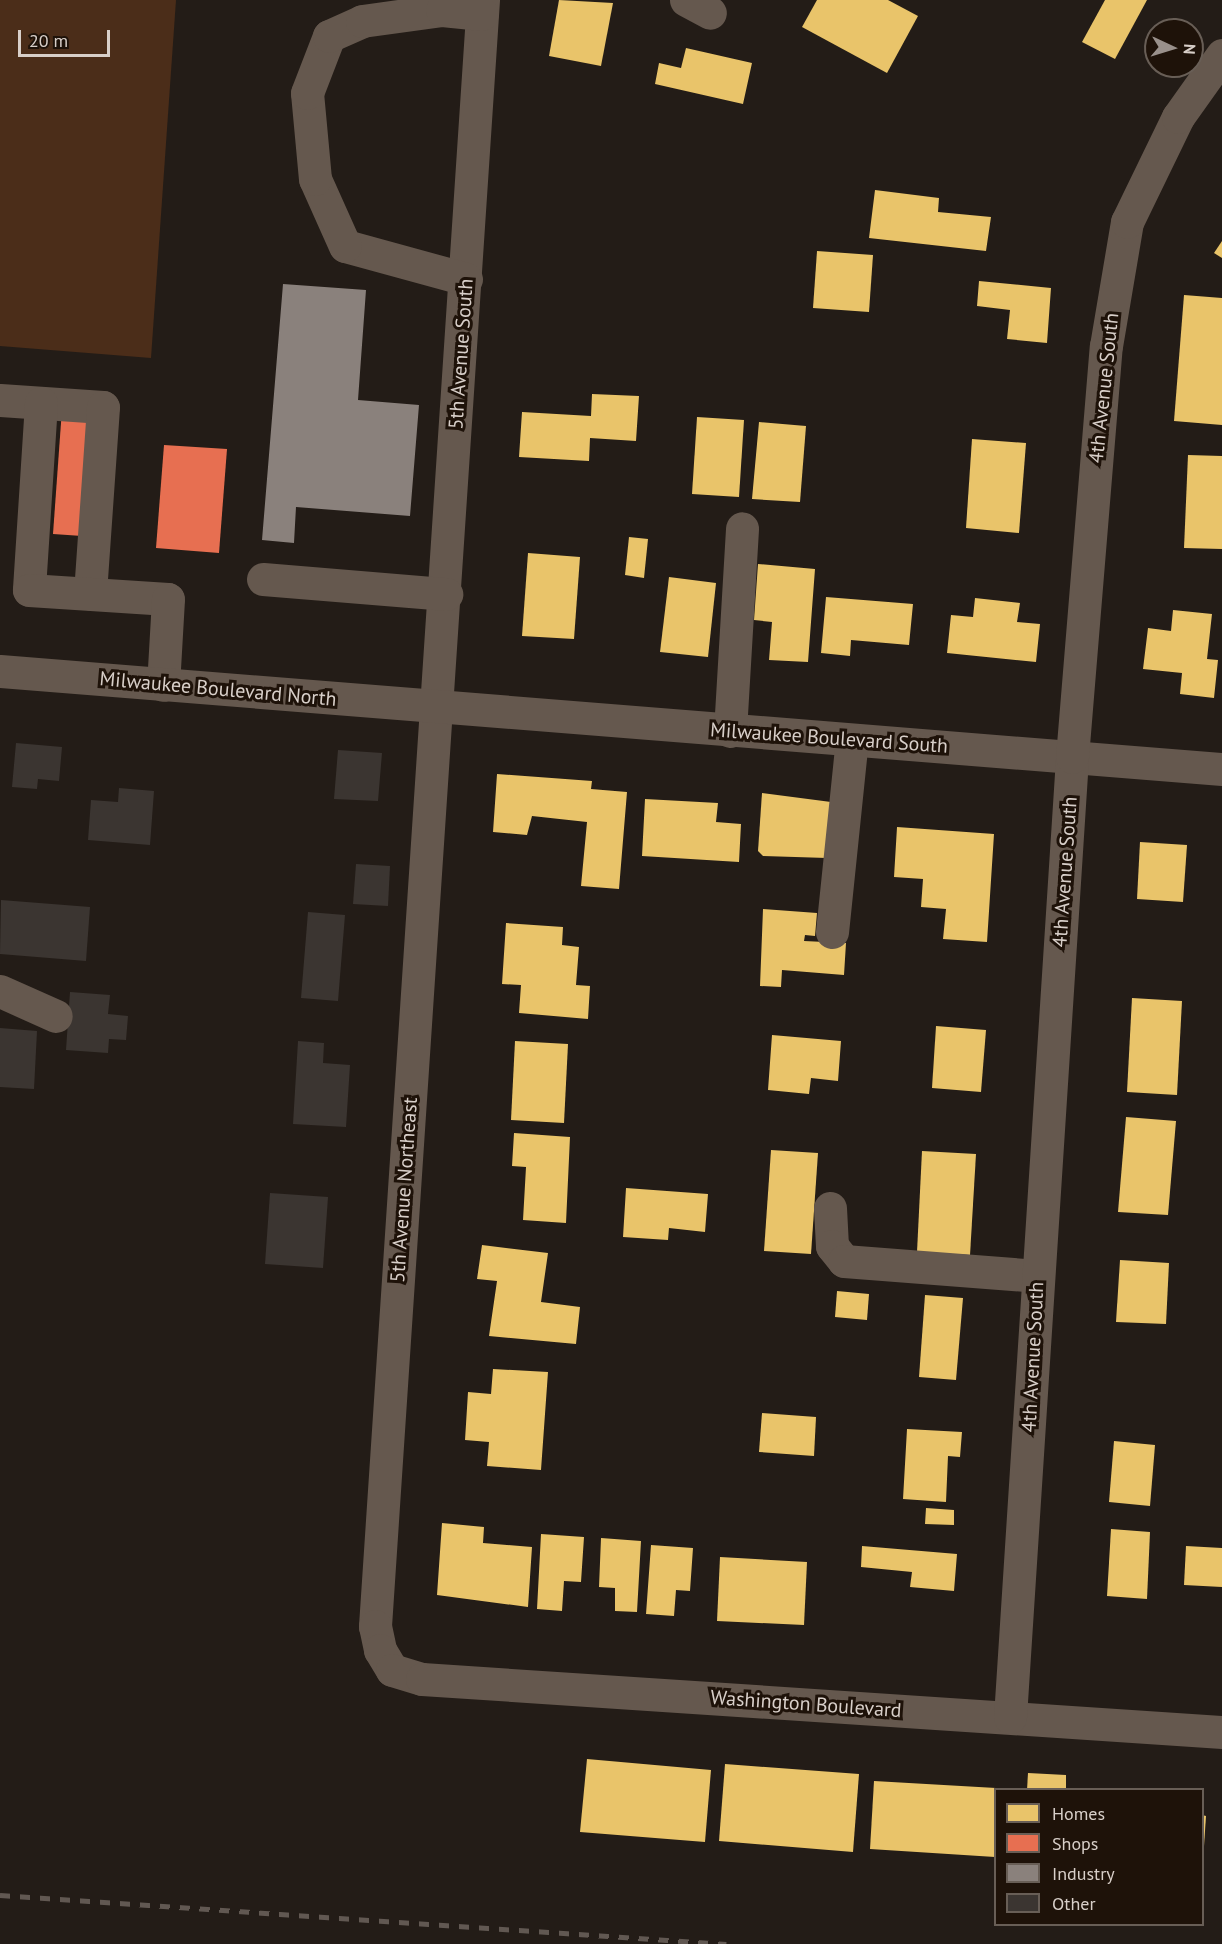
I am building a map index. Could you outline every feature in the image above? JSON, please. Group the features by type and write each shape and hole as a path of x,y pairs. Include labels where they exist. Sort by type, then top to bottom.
{"street":[{"name":"5th Avenue South","path":"436,707 446,594 483,7"},
{"path":"466,279 345,246 315,179 307,93 329,36 362,21 483,7"},
{"name":"4th Avenue South","path":"1010,1717 1072,757 1106,346 1127,222 1178,117 1222,55"},
{"path":"0,400 103,407 90,594"},
{"path":"41,403 29,590 168,599 163,684"},
{"path":"730,731 742,528"},
{"path":"263,579 446,594"},
{"name":"Milwaukee Boulevard North","path":"0,671 436,707"},
{"name":"Milwaukee Boulevard South","path":"436,707 1222,769"},
{"name":"5th Avenue Northeast","path":"392,1670 375,1626 436,707"},
{"path":"832,932 852,740"},
{"path":"0,991 56,1016"},
{"path":"830,1208 832,1246 844,1261 1038,1276"},
{"name":"Washington Boulevard","path":"392,1670 422,1679 1222,1732"}],"shaded area":[{"path":"0,0 176,0 151,358 0,346"}],"building: Homes":[{"path":"559,0 613,3 601,66 549,56"},
{"path":"817,0 888,0 918,16 887,73 802,27"},
{"path":"1105,0 1147,0 1115,59 1082,42"},
{"path":"686,48 752,63 743,104 655,84 659,63 681,68"},
{"path":"875,190 939,198 938,212 991,217 986,251 869,238"},
{"path":"1222,241 1222,258 1214,253"},
{"path":"817,251 873,255 869,312 813,308"},
{"path":"979,281 1051,288 1047,343 1007,339 1010,310 977,306"},
{"path":"1184,295 1222,298 1222,425 1174,421"},
{"path":"592,394 639,396 636,441 590,438 589,461 519,457 522,412 591,416"},
{"path":"697,417 744,420 739,497 692,494"},
{"path":"759,422 806,426 800,502 752,499"},
{"path":"972,439 1026,443 1019,533 966,528"},
{"path":"1188,455 1222,456 1222,549 1184,548"},
{"path":"629,537 648,539 644,578 625,575"},
{"path":"528,553 580,557 574,639 522,636"},
{"path":"758,564 815,569 808,662 769,660 772,622 754,620"},
{"path":"669,577 716,583 708,657 660,652"},
{"path":"826,597 913,604 909,645 851,640 850,656 821,653"},
{"path":"975,598 1020,603 1017,622 1040,624 1036,662 947,653 951,615 973,617"},
{"path":"1173,610 1212,614 1207,659 1218,660 1214,698 1180,694 1182,673 1143,669 1148,628 1171,631"},
{"path":"497,774 592,781 591,789 627,792 619,889 581,886 587,822 532,816 527,835 493,832"},
{"path":"762,793 831,802 827,858 763,856 758,851"},
{"path":"645,799 718,803 716,822 741,824 739,862 642,856"},
{"path":"897,827 994,834 987,942 943,939 946,909 921,907 923,879 894,877"},
{"path":"1140,842 1187,845 1183,902 1137,899"},
{"path":"763,909 817,913 815,936 805,935 804,941 846,943 844,975 782,970 781,987 760,986"},
{"path":"506,923 563,927 562,945 579,947 576,985 590,986 588,1019 519,1013 521,985 502,984"},
{"path":"1132,998 1182,1001 1177,1095 1127,1092"},
{"path":"936,1026 986,1030 981,1092 932,1088"},
{"path":"772,1035 841,1041 838,1081 811,1078 809,1094 768,1090"},
{"path":"515,1041 568,1044 564,1123 511,1120"},
{"path":"1126,1117 1176,1121 1168,1215 1118,1212"},
{"path":"514,1133 570,1137 566,1223 523,1220 526,1167 512,1166"},
{"path":"771,1150 818,1153 811,1254 764,1251"},
{"path":"922,1151 976,1154 970,1255 917,1252"},
{"path":"626,1188 708,1194 705,1232 669,1228 668,1240 623,1237"},
{"path":"482,1245 548,1253 541,1302 580,1307 576,1344 489,1336 497,1281 477,1279"},
{"path":"1120,1260 1169,1263 1166,1324 1116,1322"},
{"path":"837,1291 869,1294 867,1320 835,1317"},
{"path":"925,1295 963,1298 956,1380 919,1377"},
{"path":"493,1369 548,1372 541,1470 487,1466 489,1442 465,1440 468,1392 491,1394"},
{"path":"762,1413 816,1417 814,1456 759,1452"},
{"path":"907,1429 962,1432 960,1457 948,1456 946,1502 903,1499"},
{"path":"1114,1441 1155,1445 1150,1506 1109,1502"},
{"path":"926,1508 954,1510 954,1525 925,1524"},
{"path":"442,1523 484,1527 483,1543 532,1547 528,1607 437,1595"},
{"path":"1111,1529 1150,1532 1147,1599 1107,1596"},
{"path":"541,1534 584,1537 581,1582 564,1581 562,1611 537,1609"},
{"path":"601,1538 641,1541 637,1612 615,1611 615,1588 599,1587"},
{"path":"651,1545 693,1548 690,1591 676,1590 674,1616 646,1614"},
{"path":"862,1546 957,1554 954,1591 910,1587 912,1572 861,1567"},
{"path":"1186,1546 1222,1548 1222,1587 1184,1585"},
{"path":"720,1557 807,1562 804,1625 717,1621"},
{"path":"587,1759 711,1770 705,1842 580,1832"},
{"path":"725,1764 859,1774 853,1852 719,1841"},
{"path":"1028,1773 1066,1775 1066,1788 1027,1788"},
{"path":"874,1781 996,1788 994,1788 994,1857 870,1849"},
{"path":"1204,1816 1206,1816 1204,1846"}],"building: Shops":[{"path":"62,409 91,411 82,536 53,534"},
{"path":"164,445 227,449 219,553 156,548"}],"building: Industry":[{"path":"283,284 366,290 358,400 419,405 410,516 296,507 294,543 262,540"}],"building: Other":[{"path":"16,743 62,747 59,781 38,779 37,789 12,787"},
{"path":"338,750 382,753 378,801 334,799"},
{"path":"119,788 154,791 150,845 88,840 91,800 118,802"},
{"path":"356,864 390,866 388,906 353,904"},
{"path":"1,900 90,907 86,961 0,954"},
{"path":"308,912 345,915 338,1001 301,998"},
{"path":"70,992 110,995 108,1014 128,1016 126,1040 109,1039 108,1053 66,1050"},
{"path":"0,1028 37,1031 34,1089 0,1087"},
{"path":"298,1041 324,1043 323,1063 350,1065 346,1127 293,1124"},
{"path":"270,1193 328,1197 323,1268 265,1264"}],"railway":[{"path":"0,1895 726,1944"}]}
